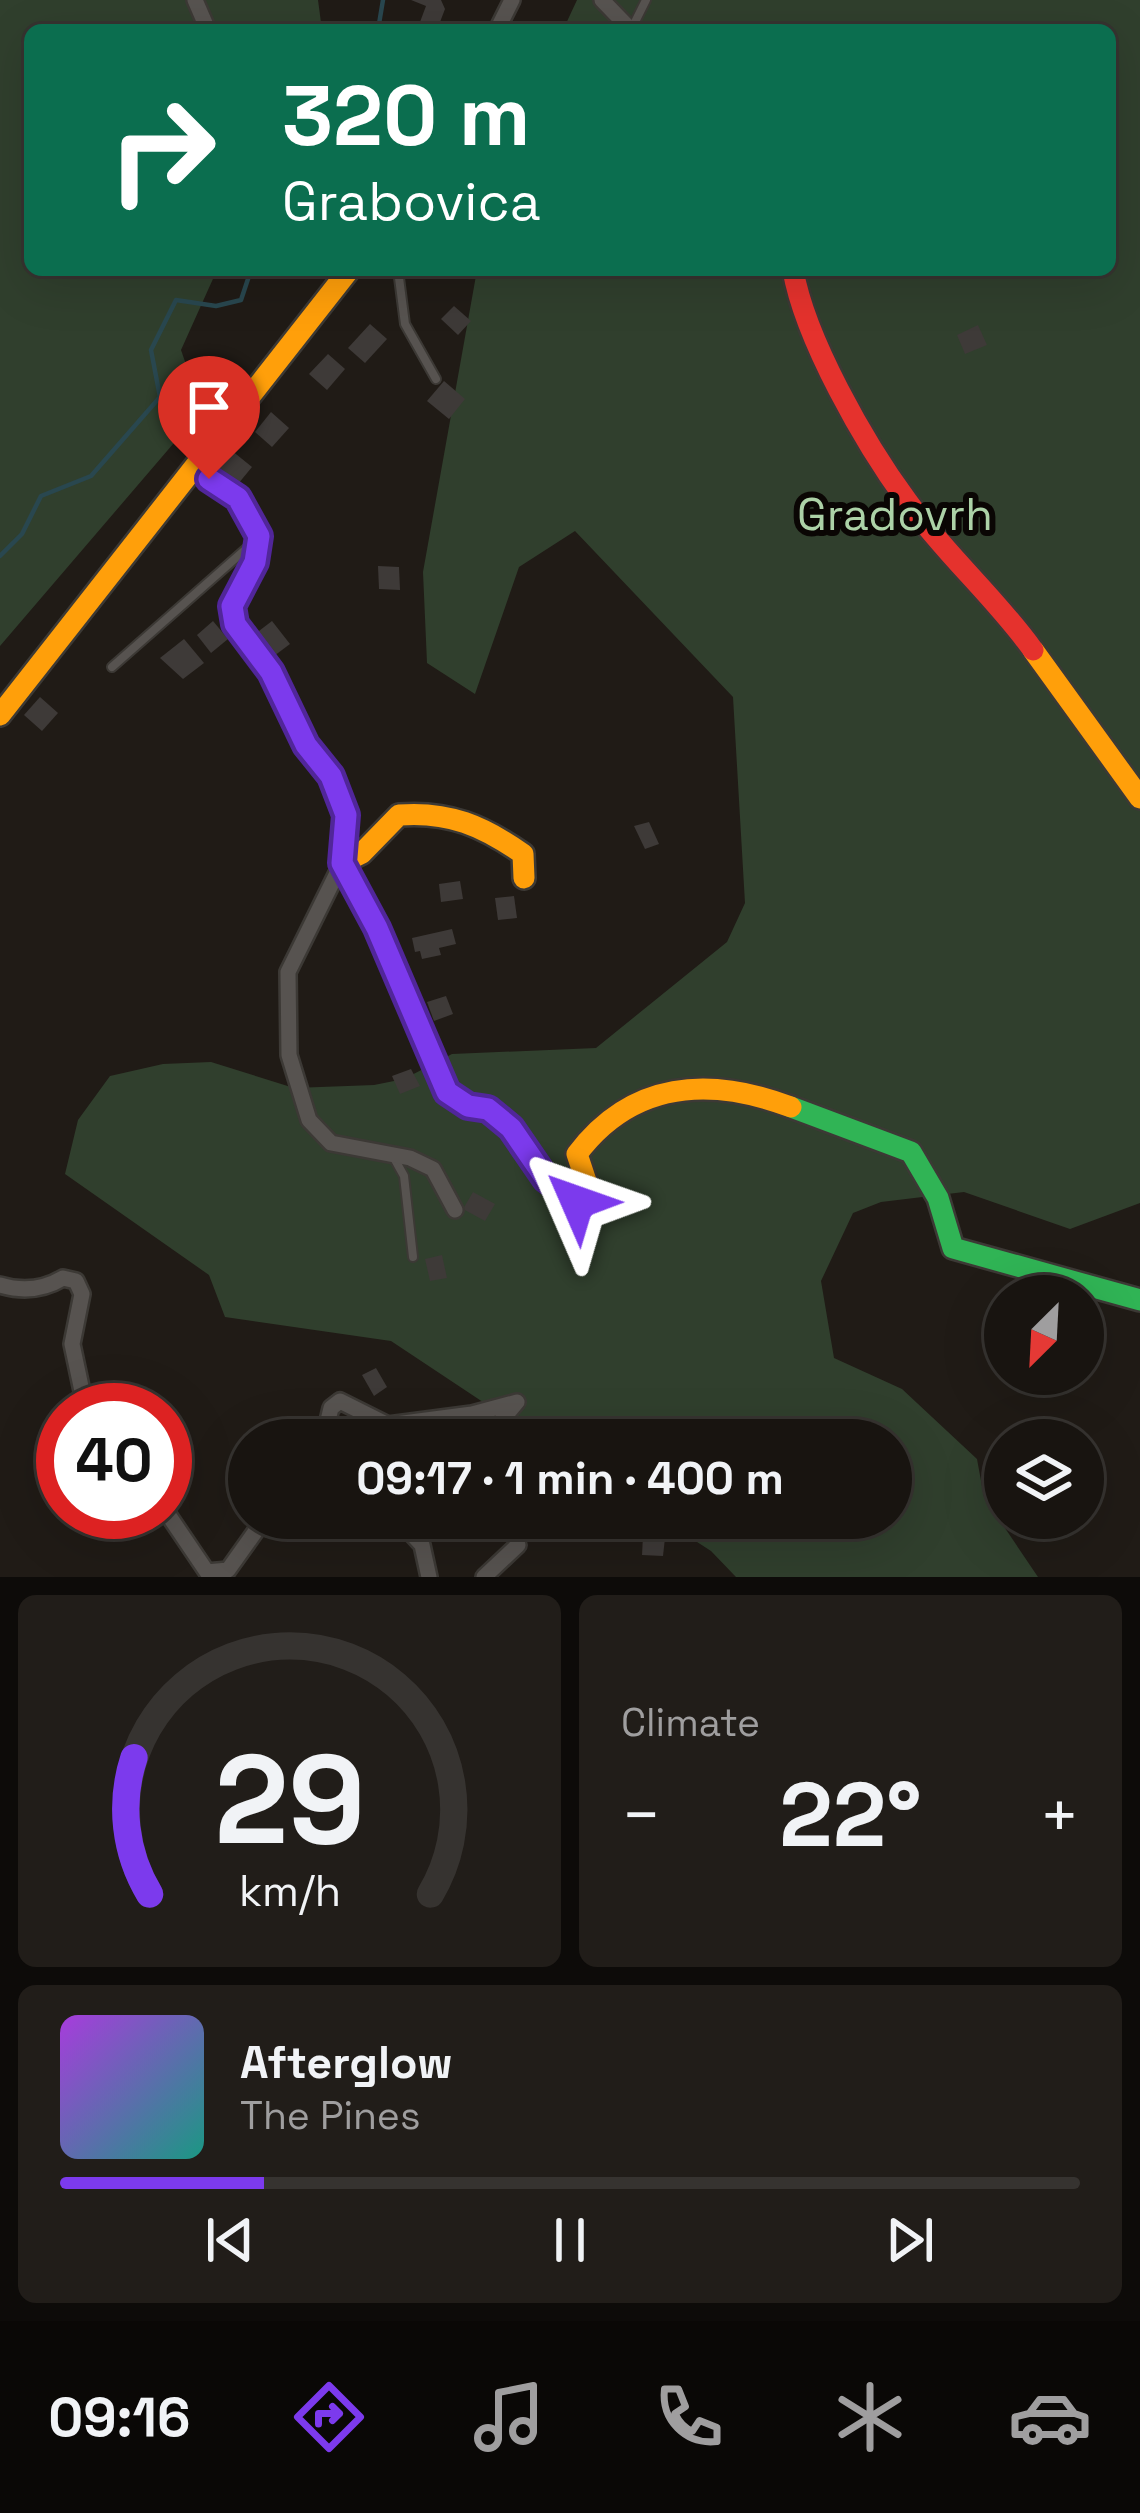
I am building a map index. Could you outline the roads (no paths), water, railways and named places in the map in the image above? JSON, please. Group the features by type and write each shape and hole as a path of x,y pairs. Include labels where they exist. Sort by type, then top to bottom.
{"street":[{"path":"602,0 625,24"},
{"path":"0,716 344,276"},
{"path":"795,276 799,303 820,350 906,500 1027,642 1140,798"},
{"path":"195,467 238,498 259,536 255,562 232,606 235,624 271,672 306,745 331,776 346,815 342,863 288,972 289,1055 309,1120 332,1143 410,1158 433,1169 455,1210"},
{"path":"342,863 362,853 399,815 457,814 486,825 523,854 524,878"},
{"path":"342,863 377,928 447,1092 468,1106 488,1109 511,1128 546,1179 577,1202 592,1199 577,1154 602,1121 652,1094 741,1088 911,1152 931,1182 953,1248 1140,1300"},
{"path":"0,1285 15,1290 46,1287 63,1277 76,1281 82,1294 72,1344 80,1383"},
{"path":"329,1419 331,1408 340,1401 376,1419"},
{"path":"422,1419 517,1402 503,1419"},
{"path":"185,1539 207,1572 228,1570 250,1539"},
{"path":"416,1539 429,1577"},
{"path":"484,1577 518,1545"}],"lane":[{"path":"399,276 405,324 436,379"},
{"path":"112,667 244,556 259,536"},
{"path":"394,1158 404,1176 413,1257"}],"waterway":[{"path":"379,24 383,0"},
{"path":"0,556 22,534 41,496 91,476 160,397 151,350 176,300 216,306 241,300 249,276"}],"park label":[{"name":"Gradovrh","path":"895,514"}]}
